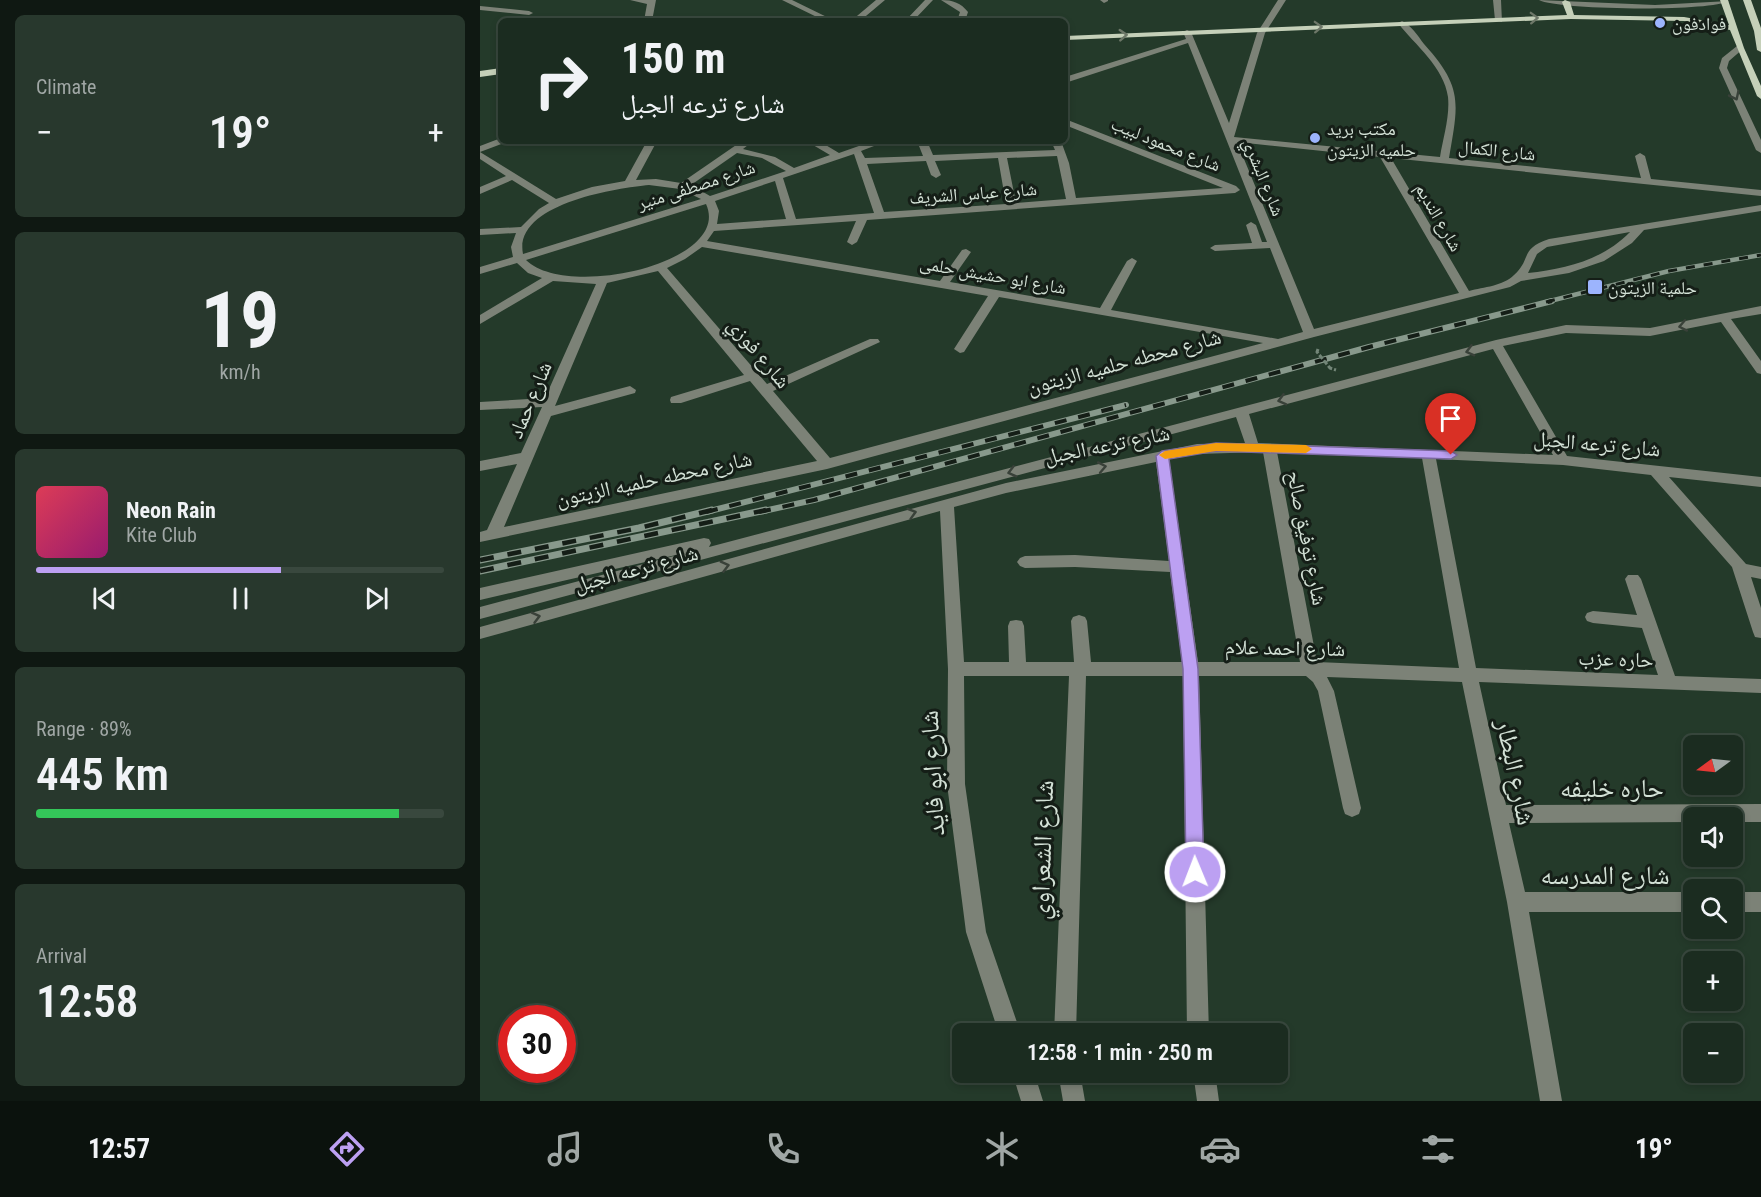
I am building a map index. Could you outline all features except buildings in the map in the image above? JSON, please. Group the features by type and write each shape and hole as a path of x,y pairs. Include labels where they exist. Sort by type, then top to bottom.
{"main road":[{"path":"1747,0 1759,31 1761,50"},
{"path":"1724,1 1740,48 1761,96"},
{"path":"1566,2 1571,17"},
{"path":"1068,38 1188,36 1263,29 1571,17 1684,19 1735,29"},
{"path":"480,74 498,71"}],"street":[{"path":"634,0 652,1 649,18"},
{"path":"786,0 825,18"},
{"path":"859,18 881,0"},
{"path":"912,18 929,0"},
{"path":"945,0 960,7 964,12 963,18"},
{"path":"1230,138 1263,29 1282,0"},
{"path":"1497,0 1499,20"},
{"path":"1543,0 1665,9 1724,1"},
{"path":"480,8 529,13"},
{"path":"1402,23 1448,83 1452,96 1444,161"},
{"path":"1068,79 1188,36"},
{"name":"شارع البشري","path":"1188,36 1310,334"},
{"path":"1740,48 1725,60 1723,68 1761,150"},
{"path":"1068,72 1092,71"},
{"name":"شارع محمود لبيب","path":"1068,123 1254,197"},
{"name":"شارع الكمال","path":"1230,138 1761,193"},
{"path":"498,143 480,154 557,204"},
{"path":"629,183 650,144"},
{"path":"683,186 743,144"},
{"path":"818,144 838,156"},
{"name":"شارع مصطفى منير","path":"480,271 709,200 874,144"},
{"path":"923,144 936,175"},
{"path":"1057,144 1072,202"},
{"path":"734,150 770,157 783,163 792,171"},
{"path":"857,150 880,216"},
{"path":"861,161 1060,153"},
{"name":"شارع النديم","path":"1384,155 1466,295"},
{"path":"1002,156 1012,206"},
{"path":"1640,156 1647,182"},
{"path":"480,191 513,176"},
{"path":"778,176 792,222"},
{"path":"649,182 683,186 709,200 715,213 712,228 700,243 683,256 660,267 642,273 603,280 575,281 550,278 526,267 519,259 516,250 523,230 543,212 557,204 588,192 629,183 649,182"},
{"name":"شارع عباس الشريف","path":"712,228 1235,190"},
{"path":"1518,278 1532,250 1540,244 1761,208"},
{"path":"852,242 863,217"},
{"path":"1251,225 1258,246"},
{"name":"شارع محطه حلميه الزيتون","path":"486,536 827,465 1279,342 1506,285 1518,278 1565,271 1616,252 1640,228"},
{"path":"480,232 523,230"},
{"name":"شارع ابو حشيش حلمى","path":"700,243 1279,342"},
{"path":"1215,248 1274,245"},
{"path":"943,284 966,252"},
{"path":"1104,312 1132,261"},
{"name":"شارع فوزي","path":"660,267 827,465"},
{"path":"480,320 550,278"},
{"name":"شارع حماد","path":"486,536 526,457 603,280"},
{"path":"960,349 995,294"},
{"path":"480,613 1496,344 1566,329 1650,332 1761,310"},
{"path":"1724,318 1761,370"},
{"path":"765,390 874,342"},
{"path":"1496,344 1563,460"},
{"path":"676,400 753,376"},
{"path":"480,406 548,408 630,390"},
{"name":"شارع توفيق صالح","path":"1241,411 1261,447 1310,669 1319,677 1326,691 1352,808"},
{"name":"شارع ترعه الجبل","path":"480,633 947,504 1074,472 1216,447 1563,460 1761,482"},
{"name":"شارع البطار","path":"1428,454 1469,677 1500,813 1551,1101"},
{"path":"1162,456 1191,669 1198,1023"},
{"path":"480,466 526,457"},
{"path":"1656,471 1734,558 1741,569 1761,632"},
{"name":"شارع ابو فايد","path":"947,504 956,669 956,784 976,932 1006,1023"},
{"name":"شارع ترعه الجبل","path":"480,594 706,542 877,508"},
{"path":"1025,562 1096,561 1177,567"},
{"path":"1741,569 1761,573"},
{"path":"1634,579 1669,683"},
{"path":"1593,617 1648,622"},
{"name":"شارع الشعراوي","path":"1065,1023 1080,668 1079,621"},
{"path":"1016,626 1018,668"},
{"name":"شارع احمد علام","path":"956,669 1310,669 1469,677"},
{"name":"حاره عزب","path":"1469,677 1761,686"},
{"name":"حاره خليفه","path":"1500,813 1761,813"},
{"name":"شارع المدرسه","path":"1516,902 1683,902"},
{"path":"1743,902 1761,902"},
{"path":"1026,1083 1032,1101"},
{"path":"1071,1083 1074,1101"},
{"path":"1206,1083 1208,1101"}],"path":[{"path":"1318,349 1317,352 1330,368 1336,370"}],"railway":[{"path":"1546,302 1669,271 1761,255"},
{"path":"759,512 814,500 1369,347 1552,301"},
{"path":"706,512 1126,405"},
{"path":"480,560 639,528 712,510"},
{"path":"480,571 766,510"}],"slow traffic":[{"path":"1165,455 1216,447 1306,449"}],"place":[{"name":"فوادفون","path":"1660,23"},
{"name":"مكتب بريد حلميه الزيتون","path":"1315,138"},
{"name":"حلمية الزيتون","path":"1595,287"}],"route":[{"path":"1195,872 1191,669 1162,456 1216,447 1269,447 1451,455"}]}
